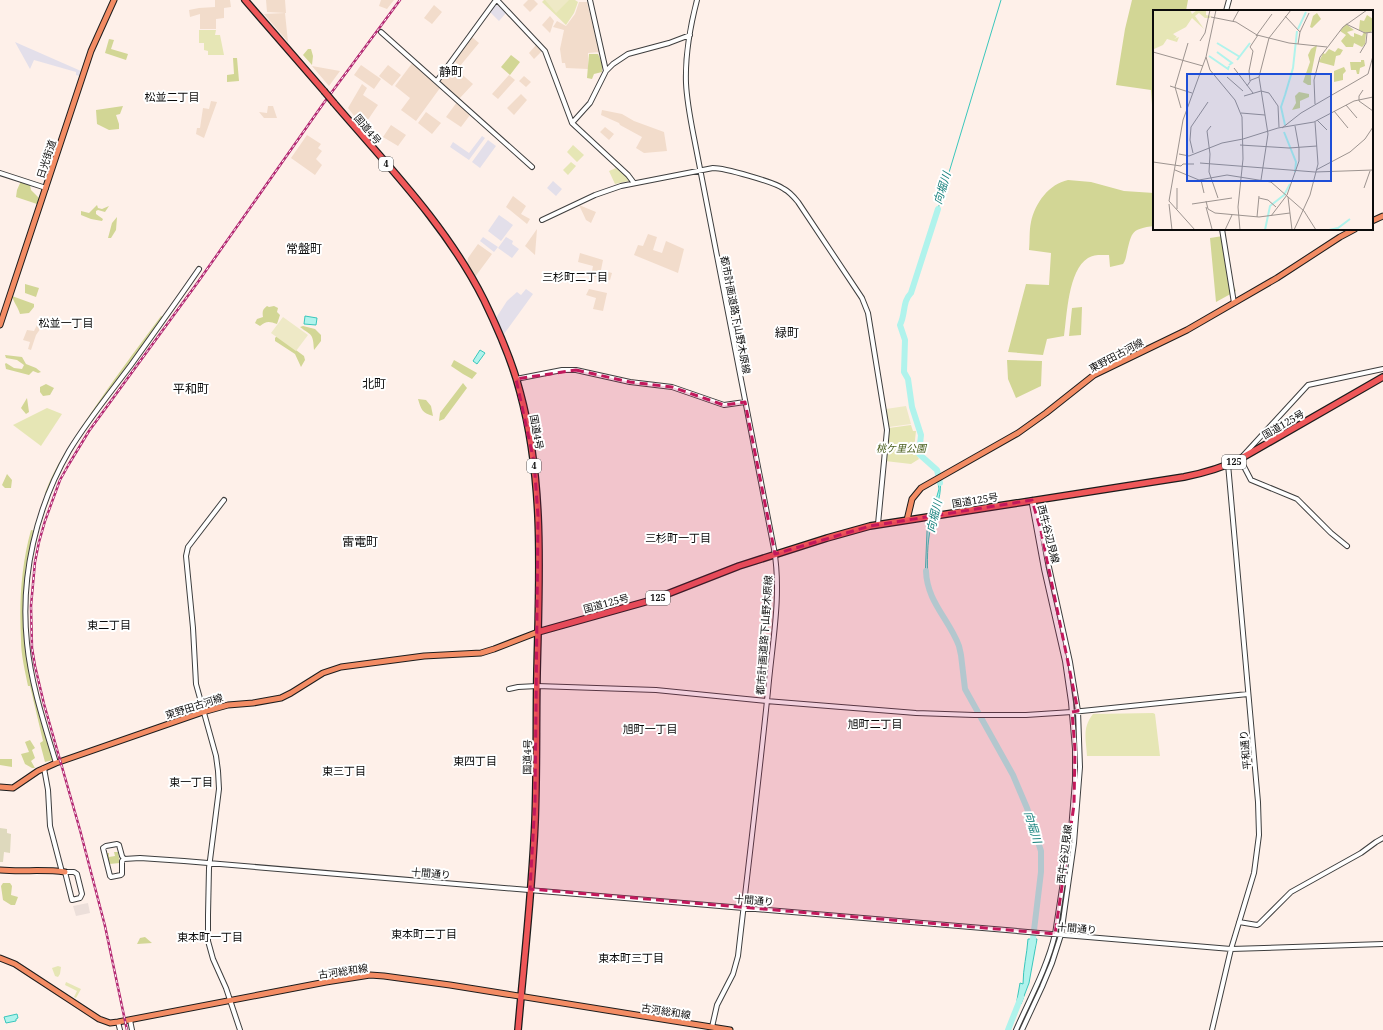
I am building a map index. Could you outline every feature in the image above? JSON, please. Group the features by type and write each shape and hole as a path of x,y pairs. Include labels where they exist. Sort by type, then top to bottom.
{"highway":[{"name":"国道4号","path":"245,0 324,90 429,215 458,256 484,300 502,341 516,379 525,414 534,462 537,492 539,552 535,821 518,1030"},
{"name":"国道125号","path":"538,632 656,598 739,566 775,554 878,524 1184,477 1206,472 1240,458 1383,377"}],"main road":[{"name":"日光街道","path":"0,325 91,51 114,0"},
{"path":"1373,221 1383,216"},
{"name":"東野田古河線","path":"907,520 915,494 922,488 1018,433 1046,414 1094,375 1187,330 1277,278 1353,230"},
{"name":"東野田古河線","path":"0,787 13,788 44,768 56,763 203,712 228,705 253,703 281,698 323,673 341,667 424,656 481,653 538,632"},
{"path":"0,870 38,870 63,872"},
{"name":"古河総和線","path":"0,958 15,964 99,1019 110,1023 370,975 730,1030"}],"street":[{"path":"437,81 497,0 545,51 572,122 628,175 634,183"},
{"path":"590,0 606,71"},
{"name":"都市計画道路下山野木原線","path":"697,0 687,58 686,82 688,99 700,169 775,554 776,593 766,702 737,962 733,974 717,1005 712,1027"},
{"path":"1226,10 1229,0"},
{"path":"381,32 532,167"},
{"path":"572,122 590,103 606,71 613,64 628,54 669,43 690,35"},
{"path":"542,220 609,190 700,169 724,169 786,189 798,202 865,303 871,328 887,425 878,524"},
{"path":"0,173 46,188"},
{"path":"1222,230 1234,303"},
{"path":"56,763 31,672 27,642 26,596 28,570 32,546 40,517 49,492 69,451 199,269"},
{"path":"1347,546 1331,533 1297,499 1251,480 1240,458 1308,385 1313,382 1383,369"},
{"path":"516,379 562,370 576,370 630,382 672,386 724,406 745,402"},
{"name":"平和通り","path":"1212,1030 1231,949 1254,873 1259,835 1259,813 1228,464"},
{"path":"224,500 188,547 186,553 193,628 196,684 216,756 219,777 218,796 209,863 208,941 213,959 230,1000 240,1030"},
{"name":"西牛谷辺見線","path":"1022,1030 1042,988 1061,935 1074,843 1080,780 1078,712 1070,662 1036,508 1032,500"},
{"name":"西牛谷辺見線","path":"1016,1030 1052,949 1066,869 1074,805 1075,749 1065,661 1044,569 1032,500"},
{"path":"509,689 537,686 656,690 766,702 916,713 974,715 1078,712 1248,694"},
{"path":"44,768 48,790 50,826 63,872 72,900 80,898 82,894 77,874 74,872 63,872"},
{"path":"1240,922 1256,925 1259,924 1291,892 1361,854 1383,838"},
{"path":"119,845 122,858 124,858 122,861 122,875 111,876 104,847 119,845"},
{"name":"十間通り","path":"124,858 209,863 530,889 1231,949 1383,944"},
{"path":"130,1020 132,1030"},
{"path":"118,1022 120,1030"}],"highlighted area":[{"path":"576,370 630,382 672,387 724,405 745,402 775,554 870,526 1032,500 1041,531 1078,711 1072,712 1075,749 1074,805 1055,934 530,889 535,801 538,516 534,462 516,379"}],"shaded area":[{"path":"215,0 230,0 231,7 224,8 224,18 216,19 216,29 200,29 200,14 190,17 189,10 215,7"},
{"path":"266,0 285,0 286,13 267,12"},
{"path":"381,0 394,0 387,9 379,6"},
{"path":"528,0 534,0 538,4 530,12 523,5"},
{"path":"545,0 569,0 556,13"},
{"path":"579,2 587,2 599,52 588,53 588,69 566,68 565,63 562,63 560,49 564,30 553,27 557,21 566,26 575,14"},
{"path":"496,4 506,13 499,21 490,12"},
{"path":"434,5 442,12 432,24 424,18"},
{"path":"285,13 288,42 264,14"},
{"path":"550,16 554,21 550,33 542,25"},
{"path":"472,37 479,43 460,66 453,60"},
{"path":"15,42 81,71 79,76 76,75 76,72 34,60 30,69"},
{"path":"536,45 541,52 534,59 529,53"},
{"path":"413,62 440,88 416,121 401,110 410,98 395,86"},
{"path":"361,65 381,79 374,89 354,75"},
{"path":"388,65 401,75 392,86 379,76"},
{"path":"312,66 340,71 329,86"},
{"path":"448,69 455,75 458,71 473,84 459,99 441,82 441,79"},
{"path":"509,75 515,80 498,99 492,94"},
{"path":"524,76 531,82 526,87 519,81"},
{"path":"362,84 367,88 363,95 378,105 363,127 348,108"},
{"path":"521,94 527,100 514,115 507,108"},
{"path":"211,101 217,102 204,138 196,134 197,128 200,128 203,108 209,109"},
{"path":"457,102 470,115 461,127 446,117"},
{"path":"268,106 273,106 277,118 264,118 259,112 267,113"},
{"path":"602,110 622,114 634,121 664,132 667,151 644,153 636,148 642,137 619,123 601,115"},
{"path":"426,112 441,123 432,134 418,123"},
{"path":"391,125 406,135 398,146 383,137"},
{"path":"605,127 614,134 609,140 600,132"},
{"path":"307,135 321,144 318,148 322,151 316,159 322,165 315,175 291,158"},
{"path":"482,136 485,138 469,160 450,147 453,142 469,153"},
{"path":"488,140 496,146 480,168 472,162"},
{"path":"553,181 562,189 556,196 547,188"},
{"path":"513,196 526,206 521,214 530,219 527,224 506,207"},
{"path":"579,205 596,212 591,223 586,220"},
{"path":"499,215 513,225 501,241 488,231"},
{"path":"537,229 535,255 525,246"},
{"path":"648,234 657,237 653,250 662,253 666,241 684,249 678,273 634,255 638,245 643,246"},
{"path":"483,237 498,247 494,252 480,241"},
{"path":"506,237 513,241 512,244 519,249 512,258 498,248"},
{"path":"478,244 492,254 475,277 467,264 468,258"},
{"path":"580,253 603,260 601,270 612,273 610,280 591,276 593,266 578,262"},
{"path":"526,289 533,294 504,334 496,318 507,301 517,292 521,295"},
{"path":"589,289 607,293 603,311 593,309 596,298 586,295"},
{"path":"283,317 308,335 296,351 271,333"},
{"path":"38,323 43,325 36,335 31,350 28,349 30,342 23,340 27,330 34,331"},
{"path":"906,406 911,424 889,427 886,409"},
{"path":"0,828 7,829 7,833 11,834 10,853 4,852 3,862 0,862"},
{"path":"88,903 90,913 76,916 73,906"}],"green space":[{"path":"544,0 575,0 578,2 574,13 566,25 542,2"},
{"path":"1132,0 1188,0 1186,10 1153,10 1153,106 1151,90 1116,85 1125,29"},
{"path":"199,30 216,30 215,35 220,35 224,55 208,55 208,51 204,50 204,43 199,43"},
{"path":"109,39 114,40 111,49 128,54 126,60 105,53"},
{"path":"308,49 311,49 313,56 312,65 303,55"},
{"path":"589,54 598,54 602,63 602,72 594,74 592,79 587,78"},
{"path":"511,55 520,62 510,75 501,67"},
{"path":"233,58 237,58 239,81 227,82 227,75 234,74"},
{"path":"123,106 120,114 116,115 119,129 109,130 97,124 96,110"},
{"path":"573,145 584,155 577,162 567,152"},
{"path":"571,162 576,166 568,175 563,170"},
{"path":"616,168 627,177 629,181 615,184 609,171"},
{"path":"1068,180 1091,182 1124,191 1153,193 1153,226 1141,228 1134,232 1123,264 1110,267 1109,255 1095,255 1088,258 1081,264 1072,283 1064,336 1047,339 1043,355 1008,352 1026,284 1049,285 1051,253 1029,250 1030,229 1033,215 1039,201 1049,190 1061,182"},
{"path":"21,181 30,185 31,190 39,198 37,204 16,197"},
{"path":"97,205 98,208 102,209 109,206 105,212 98,210 96,211 96,214 103,219 102,221 81,215 81,211 89,213"},
{"path":"117,217 116,230 111,238 108,238 112,223"},
{"path":"1223,236 1229,276 1236,291 1216,302 1210,238"},
{"path":"25,284 39,288 36,297 25,293"},
{"path":"12,296 34,304 34,307 29,313 20,314"},
{"path":"267,306 274,306 278,308 277,312 280,315 277,324 268,322 260,326 255,323 257,319 263,317 263,310"},
{"path":"1082,307 1081,335 1069,336 1072,308"},
{"path":"161,316 165,318 69,451 49,492 45,493 58,464 75,437 114,380"},
{"path":"303,326 315,329 321,335 321,341 314,350 313,340 309,334 300,327"},
{"path":"277,336 304,356 305,360 301,367 295,354 275,341"},
{"path":"5,355 22,357 26,364 41,372 38,373 33,371 29,375 6,369 6,363 14,368 22,369 24,365 17,360 6,358"},
{"path":"454,360 477,373 472,379 463,374 451,366"},
{"path":"1007,360 1042,361 1041,386 1016,398 1008,379"},
{"path":"463,383 467,388 444,419 439,421 440,413"},
{"path":"46,384 54,388 50,395 43,396 40,392 40,387"},
{"path":"27,398 29,412 26,414 21,408"},
{"path":"418,399 426,400 431,406 433,416 422,410"},
{"path":"47,408 62,414 41,446 13,425"},
{"name":"桃ケ里公園","path":"911,425 913,431 916,431 915,449 919,459 911,464 885,461 889,428"},
{"path":"7,474 12,480 11,488 5,488 2,485"},
{"path":"31,530 36,531 26,596 31,672 53,760 45,762 40,743 43,741 30,686 28,686 21,646 20,612 23,571"},
{"path":"1093,714 1155,714 1160,756 1087,756 1086,729 1087,724"},
{"path":"30,740 35,748 32,750 35,758 31,761 35,768 25,764 21,754 29,752 25,742"},
{"path":"0,759 12,759 12,767 0,765"},
{"path":"114,852 118,852 120,863 109,864 107,853 109,853 109,857 115,856"},
{"path":"3,883 10,883 12,886 11,895 18,897 15,905 11,905 3,900 1,886"},
{"path":"145,937 152,943 137,944 140,938"},
{"path":"58,966 61,967 58,977 55,976 52,968"},
{"path":"66,982 81,989 76,998 74,997 77,991 65,985"}],"water":[{"path":"305,316 317,318 316,325 304,324"},
{"path":"480,350 485,353 477,364 473,361"},
{"path":"939,475 940,495 931,526 927,566 928,579 925,579 927,531 939,489 937,476"},
{"path":"1028,939 1037,939 1029,983 1021,1004 1018,1005 1017,1000 1020,983 1023,984"},
{"path":"17,1014 18,1018 16,1021 6,1023 4,1017"}],"waterway":[{"name":"向堀川","path":"938,209 1001,0"},
{"name":"向堀川","path":"938,209 911,293 906,300 900,325 905,340 904,372 908,379 912,407 921,435 919,454 937,470 940,483"},
{"name":"向堀川","path":"926,571 930,592 955,636 959,646 965,689 1013,775 1027,808 1041,851 1041,872 1032,947"},
{"name":"向堀川","path":"1008,1030 1021,997"}],"railway":[{"path":"127,1030 105,926 35,666 32,648 31,606 35,562 39,542 60,480 89,431 198,282 323,104 400,0"}],"district":[{"name":"静町","path":"451,72"},
{"name":"松並二丁目","path":"172,97"},
{"name":"常盤町","path":"304,249"},
{"name":"三杉町二丁目","path":"575,277"},
{"name":"松並一丁目","path":"66,323"},
{"name":"緑町","path":"787,333"},
{"name":"北町","path":"374,384"},
{"name":"平和町","path":"191,389"},
{"name":"三杉町一丁目","path":"678,538"},
{"name":"雷電町","path":"360,542"},
{"name":"東二丁目","path":"109,625"},
{"name":"旭町二丁目","path":"875,724"},
{"name":"旭町一丁目","path":"650,729"},
{"name":"東四丁目","path":"475,761"},
{"name":"東三丁目","path":"344,771"},
{"name":"東一丁目","path":"191,782"},
{"name":"東本町二丁目","path":"424,934"},
{"name":"東本町一丁目","path":"210,937"},
{"name":"東本町三丁目","path":"631,958"}]}
